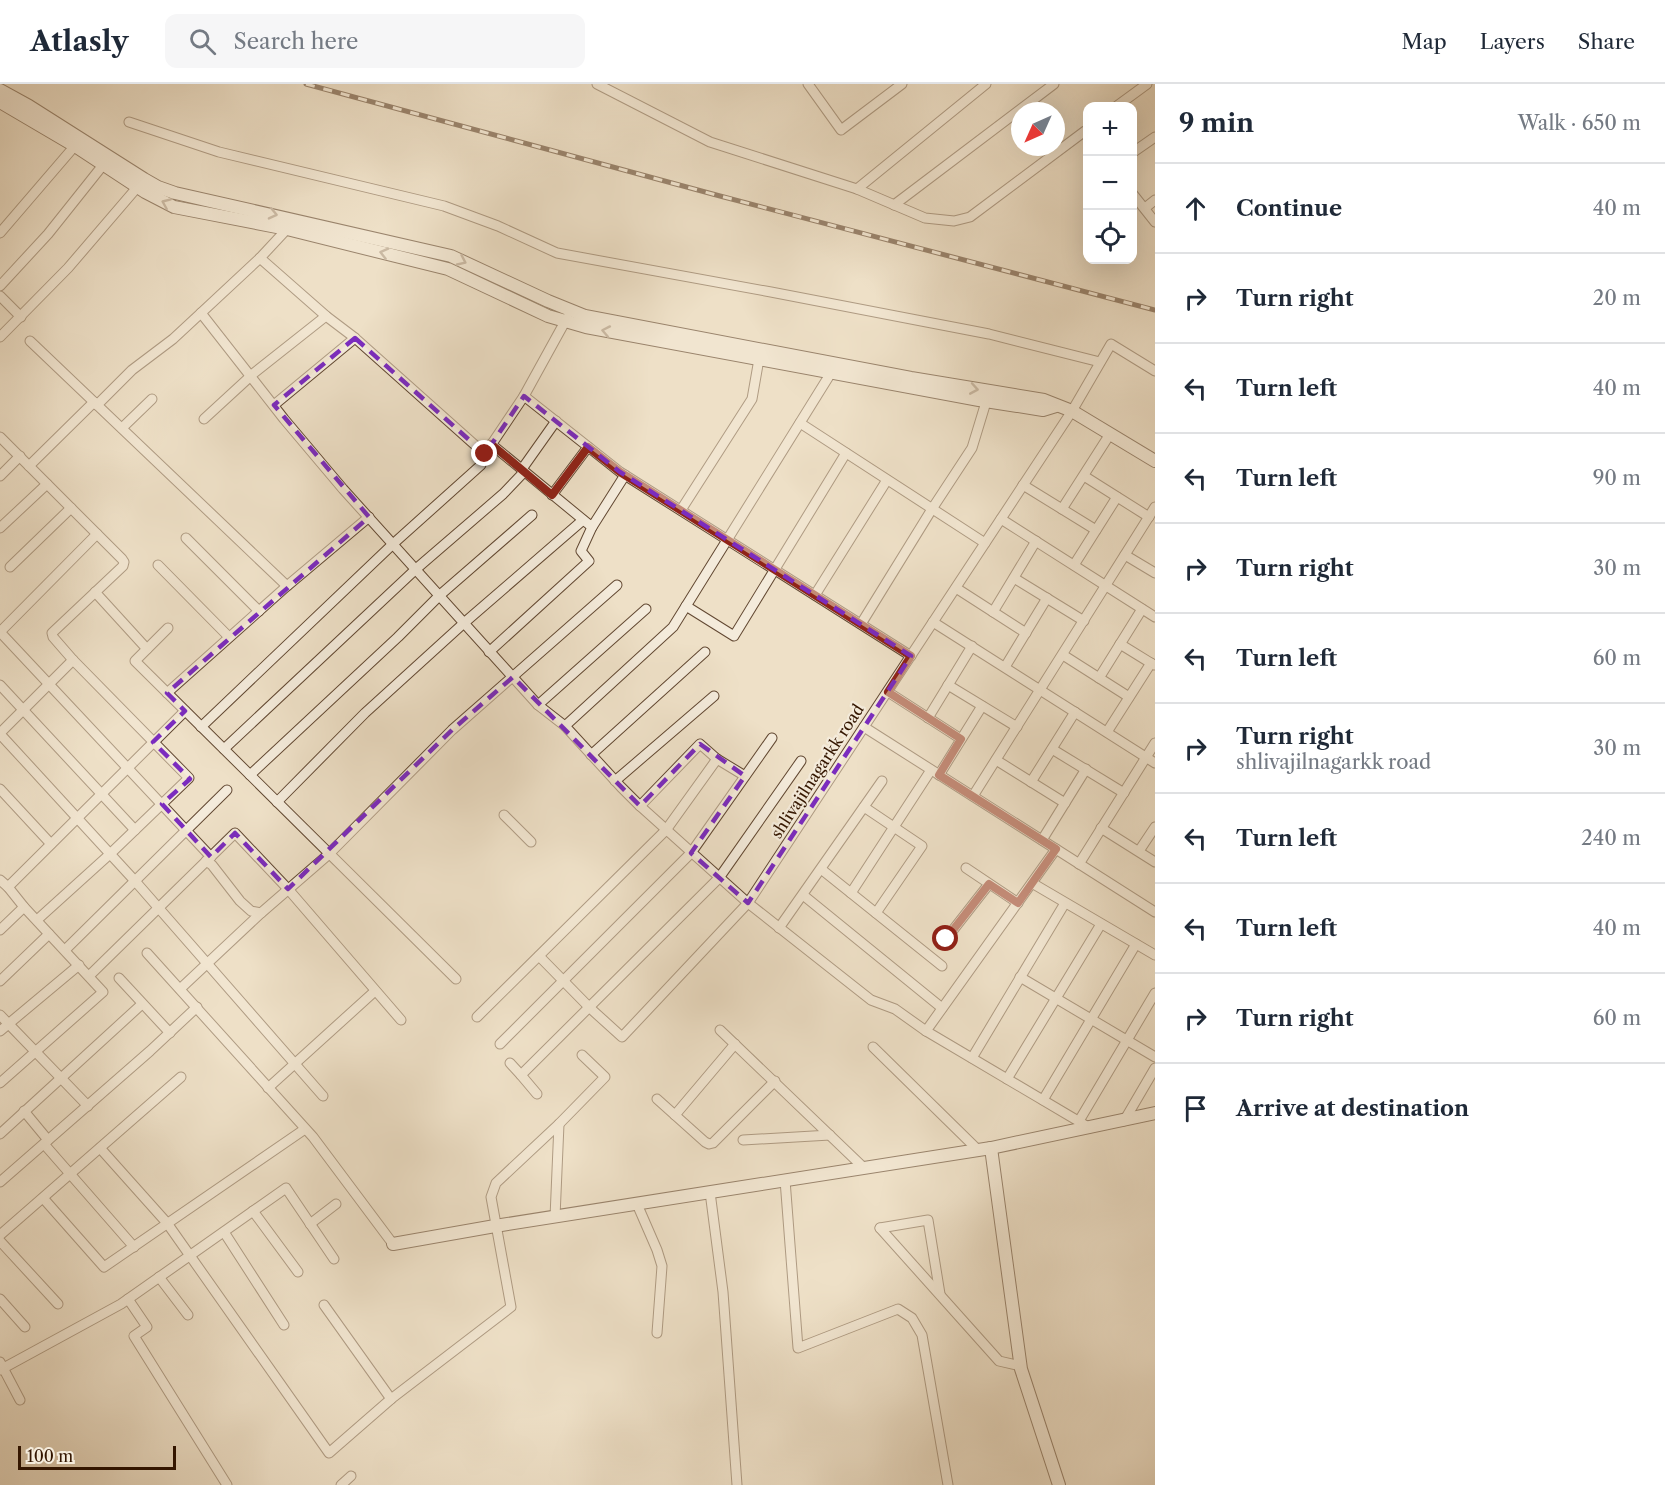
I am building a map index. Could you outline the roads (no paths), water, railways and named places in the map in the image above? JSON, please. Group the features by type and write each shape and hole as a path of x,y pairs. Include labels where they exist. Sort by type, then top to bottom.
{"street":[{"path":"597,84 710,142 857,189 925,218 954,221 970,217 1083,134"},
{"path":"808,84 841,130 902,84"},
{"path":"857,189 986,84"},
{"path":"894,205 1054,84"},
{"path":"1122,102 1147,84"},
{"path":"0,90 29,106 78,143 140,183 159,201 174,207 287,229 448,269 548,316 585,316 986,402 1043,410 1056,406"},
{"path":"0,102 78,143 103,165 140,183 452,256 568,315 586,327 759,359 1044,400 1072,411 1155,461"},
{"path":"129,122 219,152 444,206 498,226 557,253 989,334 1100,362 1111,344 1155,371"},
{"path":"1137,149 1155,136"},
{"path":"0,233 78,143"},
{"path":"0,286 48,234 103,165"},
{"path":"0,337 68,268 140,183"},
{"path":"1137,199 1155,222"},
{"path":"1144,208 1155,200"},
{"path":"29,466 132,370 173,339 260,258 287,229"},
{"path":"260,258 326,316 355,338 485,454"},
{"path":"0,296 21,316"},
{"path":"201,313 343,489 489,651 538,705 565,726 615,782 691,853 748,903 871,1000 896,1009 926,1031 1084,1124"},
{"path":"201,727 393,544 481,465 481,460 524,396 568,315"},
{"path":"204,419 251,376 326,316"},
{"path":"274,405 355,338"},
{"path":"30,341 287,586"},
{"path":"681,510 752,399 759,359"},
{"name":"shlivajilnagarkk road","path":"590,1008 622,1037 748,903 1072,411 1100,362"},
{"path":"565,726 673,627 834,368"},
{"path":"524,396 625,475 911,656"},
{"path":"122,429 152,399"},
{"path":"861,624 972,448 986,402"},
{"path":"224,750 416,569 503,494 523,471 556,421"},
{"path":"800,423 985,543"},
{"path":"1062,509 1110,434"},
{"path":"0,438 124,562 123,566 52,633 53,637 189,778 37,920"},
{"path":"491,444 592,527"},
{"path":"552,495 588,447"},
{"path":"686,606 734,636 846,453"},
{"path":"0,476 20,456"},
{"path":"489,651 590,561 581,551 592,527 625,475"},
{"path":"1084,476 1149,517"},
{"path":"815,595 887,480"},
{"path":"0,528 46,484"},
{"path":"1023,485 1096,530"},
{"path":"1074,565 1117,496"},
{"path":"973,796 1155,507"},
{"path":"10,567 71,508"},
{"path":"250,775 440,596 532,515"},
{"path":"167,693 287,586 369,517"},
{"path":"1001,519 1155,618"},
{"path":"277,802 366,713 464,623 583,520"},
{"path":"97,534 0,632 186,830 240,901 251,911 261,913"},
{"path":"186,538 259,611"},
{"path":"993,612 1036,541"},
{"path":"1125,555 1155,573"},
{"path":"158,565 229,637"},
{"path":"1014,578 1084,621"},
{"path":"180,989 261,913 329,854 452,730 617,585"},
{"path":"956,588 1026,633"},
{"path":"94,592 147,649"},
{"path":"1005,667 1047,598"},
{"path":"538,705 646,609"},
{"path":"1099,678 1142,609"},
{"path":"933,622 1155,763"},
{"path":"168,628 135,661 456,979"},
{"path":"1107,732 1153,664 1120,644"},
{"path":"928,718 972,646"},
{"path":"591,755 705,652"},
{"path":"1063,654 1129,697"},
{"path":"73,660 0,733 135,881 323,1096"},
{"path":"0,685 135,830"},
{"path":"948,685 1017,727"},
{"path":"888,692 961,739"},
{"path":"615,782 714,696"},
{"path":"851,893 894,826 961,739 982,706"},
{"path":"0,1083 103,992 4,883 51,844 185,711"},
{"path":"1031,782 1075,712"},
{"path":"864,727 1079,864 1153,907"},
{"path":"500,1044 691,853 772,738"},
{"path":"1079,864 1155,743"},
{"path":"640,806 700,744 717,759 745,776"},
{"path":"1052,749 1124,793"},
{"path":"477,1017 666,830 717,759"},
{"path":"996,760 1065,803"},
{"path":"521,1075 720,878 801,761"},
{"path":"1042,840 1086,769"},
{"path":"779,928 882,781"},
{"path":"0,789 51,844"},
{"path":"64,950 227,790"},
{"path":"864,807 922,846 876,913"},
{"path":"504,815 531,842"},
{"path":"1139,851 1155,827"},
{"path":"1101,828 1155,862"},
{"path":"89,976 235,833 288,889 401,1020"},
{"path":"926,1031 1056,849"},
{"path":"966,868 1018,903"},
{"path":"821,869 942,966"},
{"path":"1032,883 1155,955"},
{"path":"946,939 989,884"},
{"path":"803,895 942,1008"},
{"path":"972,1058 1065,903"},
{"path":"0,930 24,907"},
{"path":"1007,1079 1101,924"},
{"path":"0,981 49,934"},
{"path":"1043,1100 1136,944"},
{"path":"147,953 305,1129 393,1244 991,1148 1084,1124 1124,1120 1155,1113"},
{"path":"539,956 590,1008"},
{"path":"0,1031 79,965"},
{"path":"1020,977 1155,1057"},
{"path":"119,978 170,1033"},
{"path":"268,1088 375,990"},
{"path":"1084,1124 1127,1040 1155,993"},
{"path":"1,1130 142,1004"},
{"path":"0,1182 197,1008"},
{"path":"0,1015 88,1106"},
{"path":"720,1030 864,1168"},
{"path":"675,1115 735,1044"},
{"path":"873,1047 978,1150"},
{"path":"100,1148 167,1223 329,1453 391,1399 511,1307 491,1197 496,1183 605,1077 582,1054"},
{"path":"510,1063 537,1094"},
{"path":"1124,1120 1155,1068"},
{"path":"0,1235 181,1077"},
{"path":"657,1099 709,1144 775,1081"},
{"path":"24,1111 70,1174 134,1246"},
{"path":"555,1217 559,1124"},
{"path":"43,1198 104,1267 305,1129"},
{"path":"743,1140 830,1135"},
{"path":"991,1148 1021,1366 1059,1485"},
{"path":"785,1180 798,1348 898,1309 912,1318 922,1335 948,1485"},
{"path":"21,1400 1,1367 128,1299 286,1188 334,1259"},
{"path":"710,1192 723,1292 737,1485"},
{"path":"310,1224 336,1204"},
{"path":"637,1204 662,1266 657,1332"},
{"path":"253,1211 298,1272"},
{"path":"940,1294 928,1220 880,1228 999,1361 1021,1366"},
{"path":"224,1232 284,1325"},
{"path":"0,1241 58,1304"},
{"path":"159,1277 188,1315"},
{"path":"0,1299 25,1327"},
{"path":"128,1299 147,1327 134,1336 227,1485"},
{"path":"324,1305 391,1399"},
{"path":"341,1485 351,1476"}],"railway":[{"path":"306,84 1155,310"}]}
